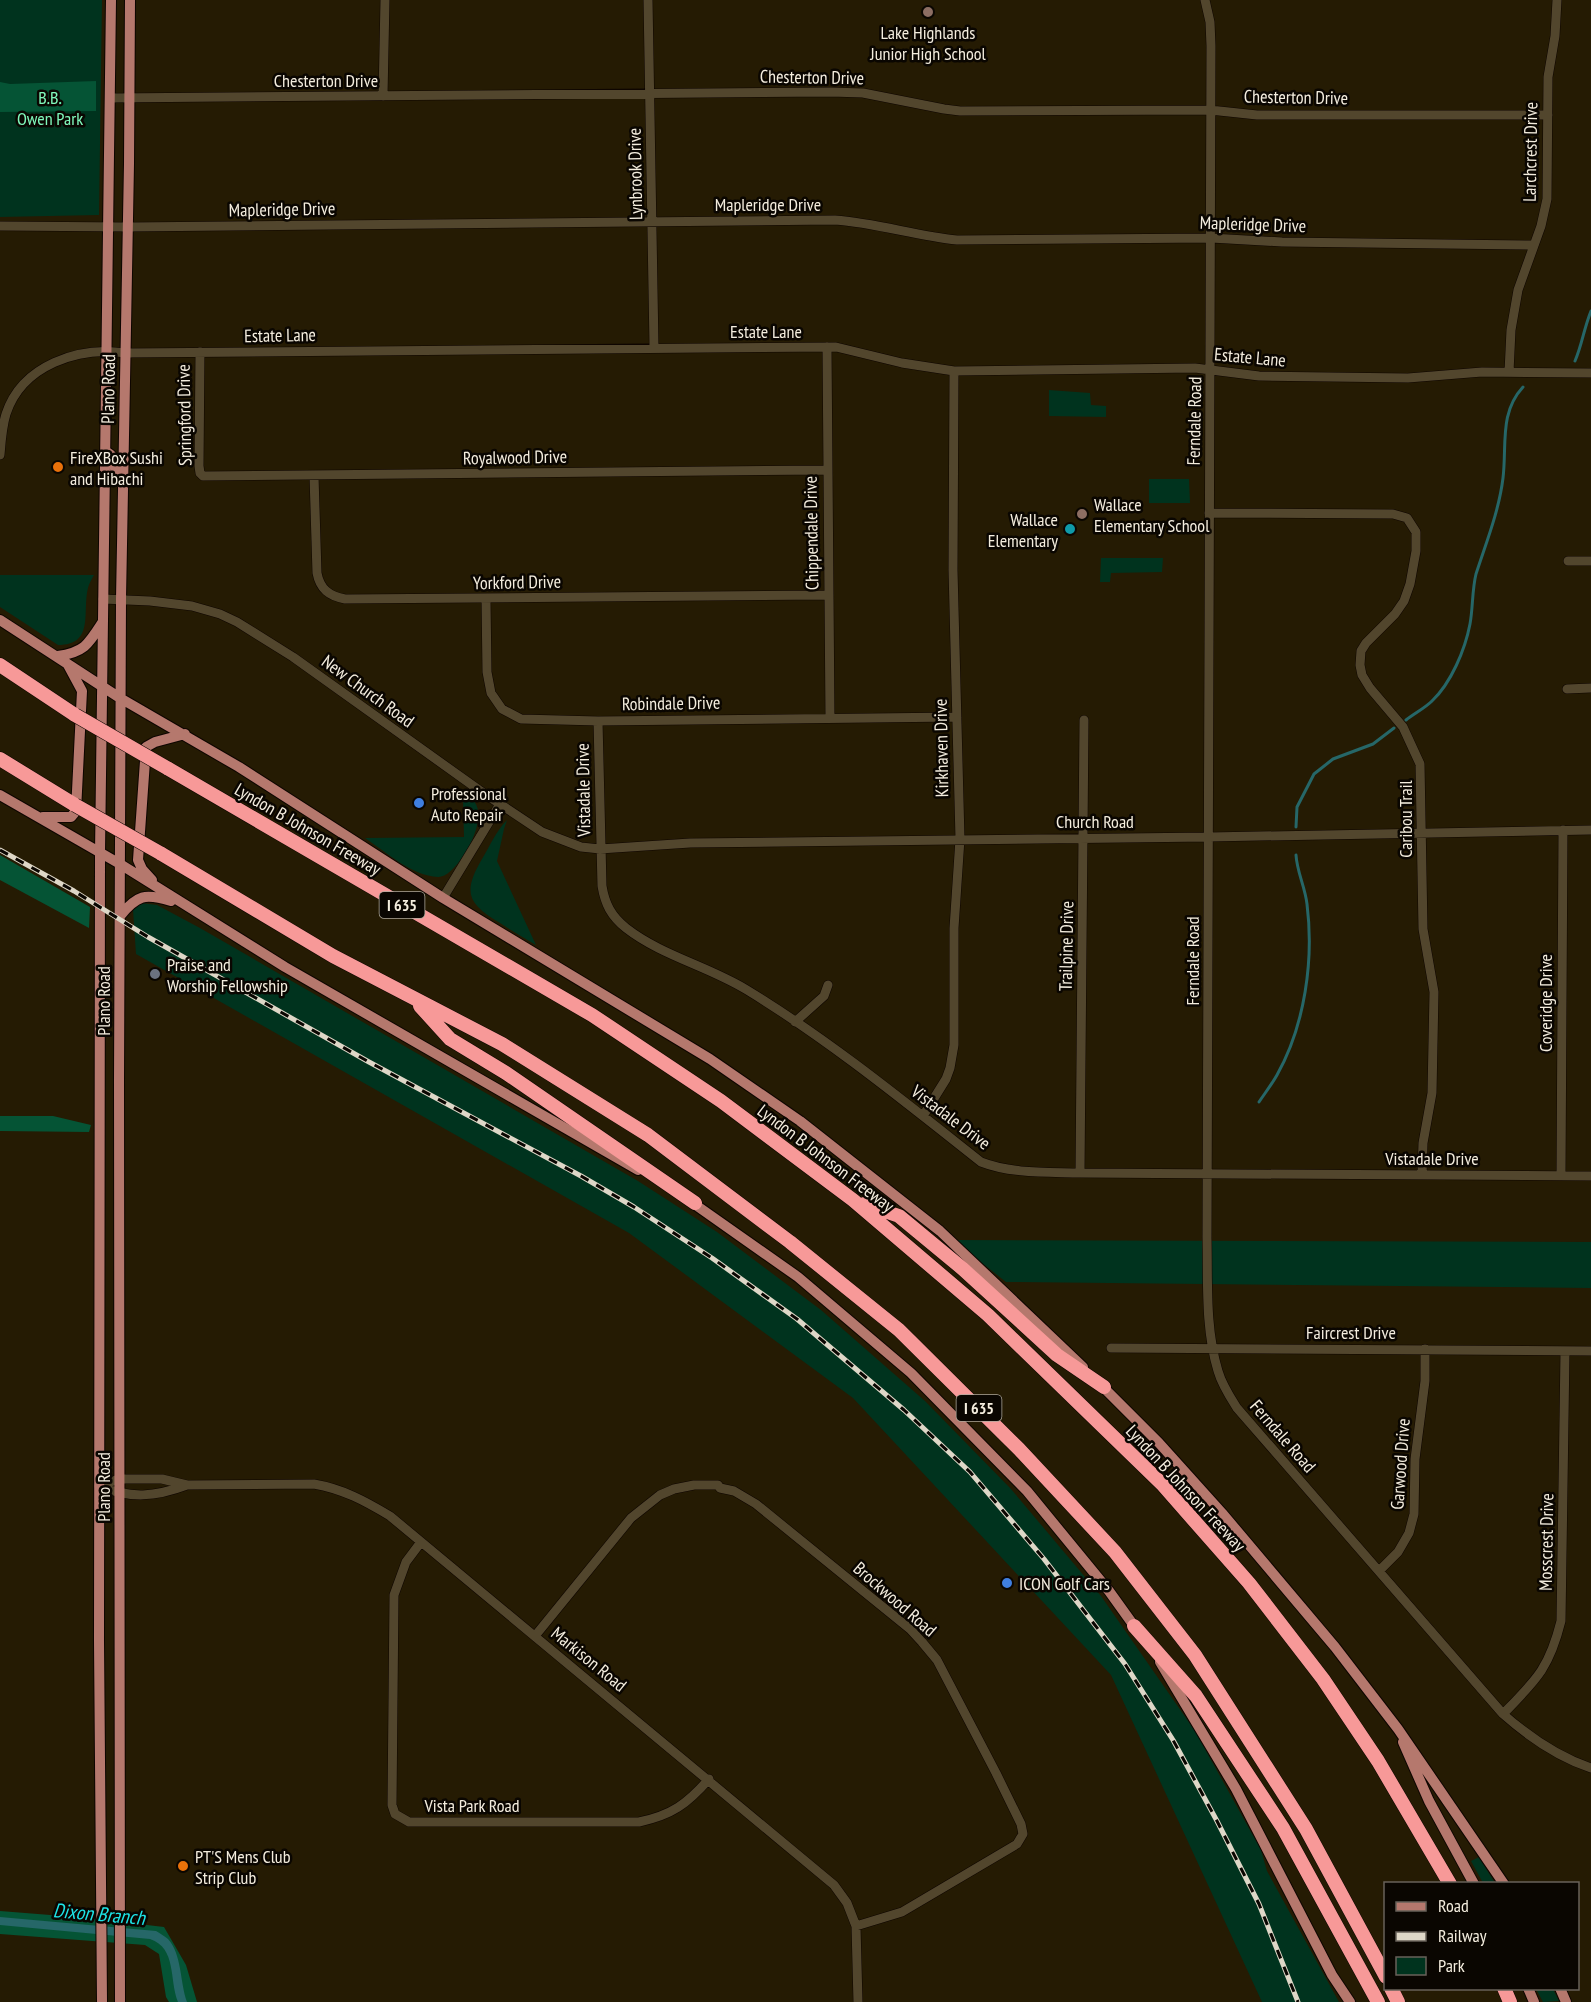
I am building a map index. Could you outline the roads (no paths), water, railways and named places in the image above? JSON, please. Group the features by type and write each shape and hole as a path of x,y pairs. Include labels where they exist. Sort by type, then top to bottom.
{"highway":[{"name":"Lyndon B Johnson Freeway","path":"3,666 75,715 592,1015 721,1101 854,1200 988,1315 1162,1484 1242,1575 1329,1688 1378,1761 1449,1882"},
{"name":"I 635","path":"0,759 333,956 502,1044 648,1135 790,1242 899,1330 1019,1449 1115,1552 1195,1655 1306,1829 1384,1973"},
{"path":"412,998 450,1039 506,1073 694,1203"},
{"path":"854,1200 899,1216 963,1269 1057,1355 1104,1387"},
{"path":"1134,1626 1196,1696 1283,1828 1378,2002"}],"main road":[{"name":"Plano Road","path":"102,2002 99,1697 100,853 111,0"},
{"name":"Plano Road","path":"120,2002 118,1860 120,698 130,0"},
{"path":"105,451 112,454 115,460 116,478 123,484"},
{"path":"0,620 120,698 185,735 443,897 710,1059 800,1121 940,1232 1104,1387 1159,1443 1222,1514 1335,1647 1398,1729 1503,1882"},
{"path":"61,658 88,645 103,623"},
{"path":"40,817 71,817 76,811 81,691 61,658"},
{"path":"162,891 142,869 138,860 146,747 155,742 185,735"},
{"path":"0,795 120,864 296,973 694,1203 798,1277 911,1373 1027,1491 1109,1591 1134,1626 1172,1681 1230,1778 1332,1975 1350,2002"},
{"path":"120,916 129,904 145,896 161,898 190,908"},
{"path":"101,1080 119,1080"},
{"path":"100,1219 119,1219"},
{"path":"99,1697 119,1697"},
{"path":"1398,1729 1411,1764 1429,1801 1473,1882"},
{"path":"101,1851 118,1860"}],"street":[{"path":"383,96 385,0"},
{"name":"Lynbrook Drive","path":"648,0 654,347"},
{"name":"Ferndale Road","path":"1205,0 1210,22 1211,370 1207,1174 1209,1317 1212,1348 1218,1373 1237,1408 1503,1714 1523,1732 1559,1755 1591,1768"},
{"name":"Larchcrest Drive","path":"1509,372 1511,330 1518,290 1545,214 1547,199 1548,77 1555,36 1557,0"},
{"name":"Chesterton Drive","path":"110,98 863,93 960,111 1210,110 1257,115 1548,115"},
{"name":"Mapleridge Drive","path":"0,226 860,222 957,240 1211,238 1282,242 1534,245"},
{"name":"Estate Lane","path":"0,455 6,413 23,386 35,374 45,365 63,358 108,350 125,353 827,347 846,348 902,363 954,371 1195,368 1259,376 1396,378 1509,372 1591,373"},
{"name":"Chippendale Drive","path":"827,347 826,470 830,718"},
{"name":"Springford Drive","path":"200,352 199,466 203,476"},
{"name":"Kirkhaven Drive","path":"923,1116 946,1079 953,1056 954,928 960,839 952,570 954,371"},
{"name":"Royalwood Drive","path":"203,476 826,470"},
{"name":"Yorkford Drive","path":"315,476 318,581 333,597 345,599 486,599 828,595"},
{"name":"Caribou Trail","path":"1209,513 1393,514 1407,518 1416,532 1416,550 1410,584 1404,601 1395,614 1366,643 1361,651 1360,664 1362,675 1403,727 1415,749 1421,776 1423,929 1434,992 1432,1093 1423,1143 1422,1174"},
{"path":"1568,561 1591,561"},
{"name":"New Church Road","path":"103,599 192,606 220,614 237,622 293,657 500,804 553,838 581,847 600,849"},
{"name":"Robindale Drive","path":"486,599 487,672 491,693 502,709 521,719 598,721 957,717"},
{"path":"1567,689 1591,688"},
{"name":"Trailpine Drive","path":"1080,1173 1084,720"},
{"name":"Vistadale Drive","path":"598,721 600,849 605,902 612,915 625,927 680,960 738,985 795,1022 923,1116 981,1162 996,1168 1013,1170 1080,1173 1591,1176"},
{"path":"443,897 500,804"},
{"name":"Coveridge Drive","path":"1560,1176 1563,830"},
{"name":"Church Road","path":"600,849 690,843 1591,830"},
{"path":"795,1022 824,996 828,985"},
{"name":"Faircrest Drive","path":"1111,1348 1591,1351"},
{"name":"Garwood Drive","path":"1379,1571 1398,1552 1409,1533 1414,1514 1415,1459 1425,1381 1425,1349"},
{"name":"Mosscrest Drive","path":"1503,1714 1535,1682 1549,1660 1561,1621 1564,1351"},
{"name":"Markison Road","path":"99,1486 119,1479 162,1479 187,1485 314,1484 361,1498 390,1516 834,1885 847,1904 856,1926 858,2002"},
{"name":"Markison Road","path":"99,1486 119,1494 163,1494 187,1485"},
{"name":"Brockwood Road","path":"535,1636 631,1518 660,1495 674,1489 694,1485 718,1485 756,1504 910,1629 937,1660 996,1773 1021,1824 1023,1834 1017,1844 902,1912 856,1926"},
{"name":"Vista Park Road","path":"421,1542 406,1562 394,1595 392,1805 395,1814 409,1822 639,1822 661,1817 678,1808 692,1798 709,1779"}],"water":[{"path":"0,1917 156,1931 173,1945 187,2002 178,2002 171,1966 159,1943 150,1939 0,1925"}],"waterway":[{"path":"1575,361 1591,311"},
{"path":"1406,720 1439,694 1451,676 1465,644 1470,624 1476,574 1492,527 1501,490 1507,419 1515,397 1523,387"},
{"path":"1296,827 1297,807 1314,774 1333,759 1373,744 1394,728"},
{"path":"1259,1102 1287,1056 1301,1014 1305,992 1309,925 1306,898 1296,855"}],"railway":[{"path":"0,850 369,1062 634,1207 712,1258 797,1319 904,1410 970,1472 1044,1559 1125,1664 1173,1740 1217,1821 1259,1904 1298,2002"}],"place":[{"name":"Lake Highlands Junior High School","path":"928,12"},
{"name":"FireXBox Sushi and Hibachi","path":"58,467"},
{"name":"Wallace Elementary School","path":"1082,514"},
{"name":"Wallace Elementary","path":"1070,529"},
{"name":"Professional Auto Repair","path":"419,803"},
{"name":"Praise and Worship Fellowship","path":"155,974"},
{"name":"ICON Golf Cars","path":"1007,1583"},
{"name":"PT'S Mens Club Strip Club","path":"183,1866"}],"park label":[{"name":"B.B. Owen Park","path":"50,107"}],"water label":[{"name":"Dixon Branch","path":"99,1914"}]}
